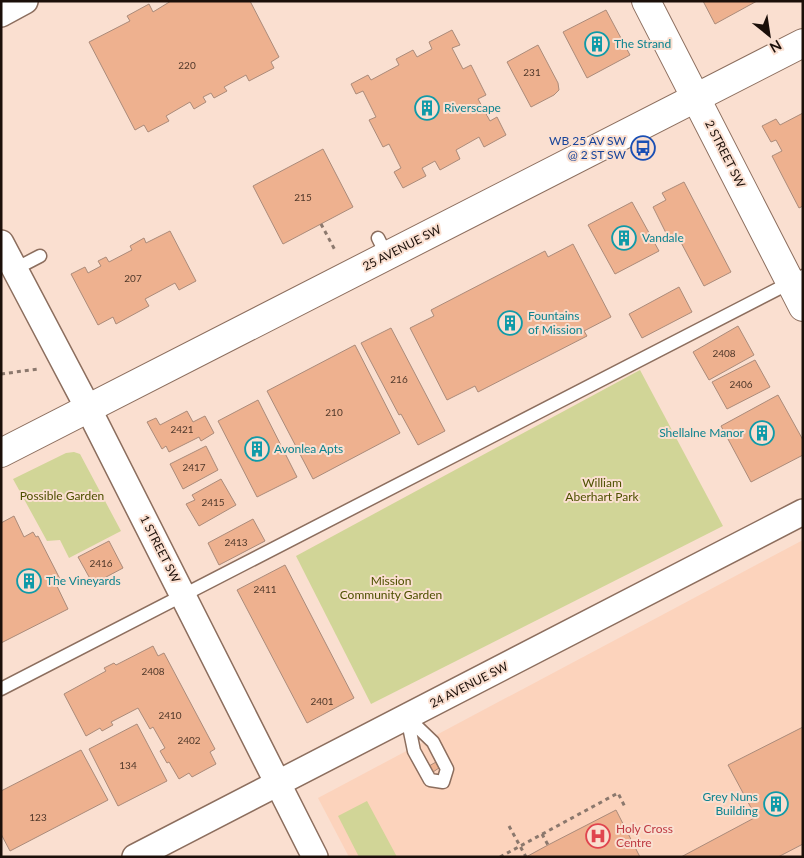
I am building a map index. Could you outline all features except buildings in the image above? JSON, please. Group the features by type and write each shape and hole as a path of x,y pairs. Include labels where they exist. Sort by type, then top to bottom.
{"street":[{"path":"1,14 24,1"},
{"name":"2 STREET SW","path":"646,1 696,99 797,279 803,306"},
{"name":"25 AVENUE SW","path":"1,453 88,408 382,247 696,99 803,43"},
{"name":"1 STREET SW","path":"1,242 88,408 315,857"},
{"name":"24 AVENUE SW","path":"135,857 803,512"}],"lane":[{"path":"15,269 40,256"},
{"path":"1,689 797,279"},
{"path":"407,717 434,742 447,769 444,782 430,780 414,751 407,717"}],"path":[{"path":"321,224 339,258"},
{"path":"1,374 38,369"},
{"path":"500,857 618,794 625,807"},
{"path":"508,826 526,857"},
{"path":"542,834 548,846"}],"shaded area":[{"path":"803,540 803,857 349,857 318,798"}],"green space":[{"name":"William Aberhart Park","path":"640,370 723,526 371,704 296,556"},
{"name":"Possible Garden","path":"74,452 80,454 121,531 69,558 60,540 47,541 13,479 66,453"},
{"path":"367,801 397,857 359,857 338,816"}],"place":[{"name":"The Strand","path":"597,44"},
{"name":"Riverscape","path":"427,108"},
{"name":"WB 25 AV SW @ 2 ST SW","path":"643,148"},
{"name":"Vandale","path":"624,238"},
{"name":"Fountains of Mission","path":"510,323"},
{"name":"Shellalne Manor","path":"762,433"},
{"name":"Avonlea Apts","path":"257,449"},
{"name":"The Vineyards","path":"29,581"},
{"name":"Grey Nuns Building","path":"776,804"},
{"name":"Holy Cross Centre","path":"598,836"}],"park label":[{"name":"Mission Community Garden","path":"391,588"}]}
